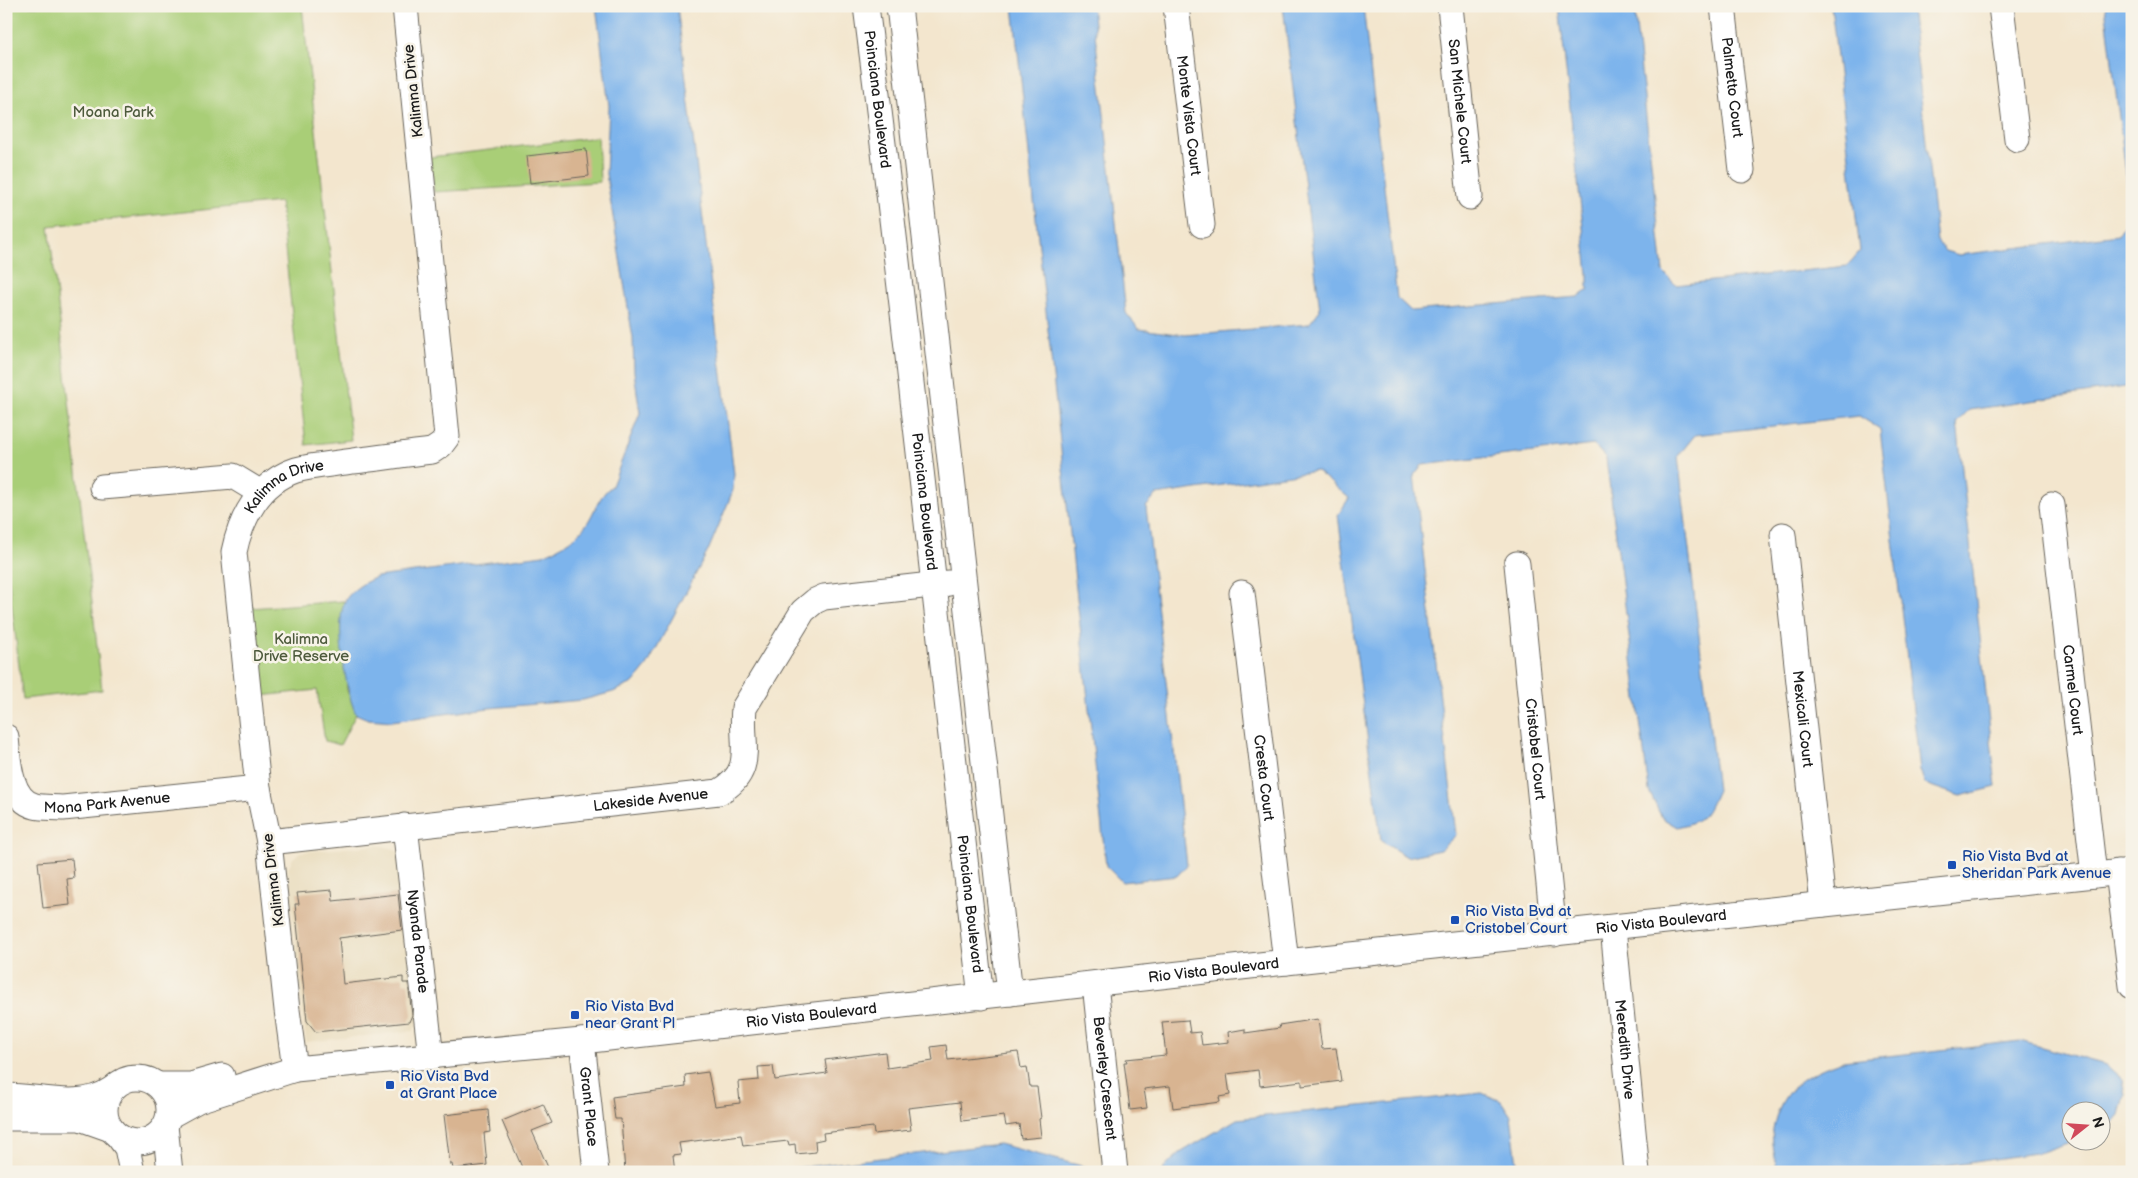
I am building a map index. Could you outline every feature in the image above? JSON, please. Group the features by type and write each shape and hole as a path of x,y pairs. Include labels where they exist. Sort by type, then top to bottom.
{"street":[{"name":"Kalimna Drive","path":"296,1069 287,1010 269,842 258,788 234,552 238,532 244,517 261,493 277,480 295,471 318,466 432,451 441,445 447,437 405,6"},
{"name":"Poinciana Boulevard","path":"866,6 895,236 981,997"},
{"name":"Poinciana Boulevard","path":"899,6 1010,993"},
{"name":"Monte Vista Court","path":"1176,6 1202,225"},
{"name":"San Michele Court","path":"1450,6 1470,196"},
{"name":"Palmetto Court","path":"1723,6 1742,170"},
{"path":"2001,6 2017,139"},
{"path":"895,236 925,233"},
{"path":"102,487 233,476 261,493"},
{"name":"Carmel Court","path":"2052,505 2115,873 2132,986"},
{"name":"Mexicali Court","path":"1783,535 1823,904"},
{"name":"Cristobel Court","path":"1517,564 1554,934"},
{"name":"Lakeside Avenue","path":"269,842 719,792 730,786 743,769 745,756 742,722 744,708 803,611 815,601 824,598 964,581"},
{"name":"Cresta Court","path":"1242,593 1286,962"},
{"name":"Mona Park Avenue","path":"6,738 10,777 25,800 34,806 63,808 258,788"},
{"name":"Nyanda Parade","path":"406,826 431,1057"},
{"name":"Rio Vista Boulevard","path":"167,1121 198,1100 296,1069 582,1041 1286,962 2115,873"},
{"name":"Meredith Drive","path":"1613,928 1637,1172"},
{"name":"Beverley Crescent","path":"1095,984 1115,1172"},
{"name":"Grant Place","path":"582,1041 596,1172"},
{"name":"Rio Vista Boulevard","path":"159,1085 191,1085 206,1082 236,1071 272,1064 296,1069"},
{"path":"6,1096 74,1101 102,1096 128,1078 148,1079 159,1085 168,1099 167,1121 170,1172"},
{"path":"112,1089 107,1098 105,1109 107,1120 126,1148 132,1172"},
{"path":"6,1118 80,1118 129,1141 139,1142 150,1140 158,1135 167,1121"}],"shaded area":[{"path":"378,845 394,849 402,855 419,1019 413,1031 306,1042 288,868 293,858 301,852"}],"green space":[{"name":"Moana Park","path":"6,6 302,6 351,440 306,445 280,202 49,226 102,690 23,699 6,557"},
{"path":"598,137 600,182 434,192 430,157"},
{"name":"Kalimna Drive Reserve","path":"344,601 347,690 356,714 340,745 325,741 317,690 261,696 250,608"}],"water":[{"path":"596,6 677,6 734,474 733,490 708,551 647,666 633,683 613,692 583,700 489,708 392,721 368,719 356,714 348,690 342,656 342,609 349,595 360,586 377,577 543,555 567,543 585,527 602,496 612,486 640,413 634,372 633,338 606,174 609,106"},
{"path":"1013,6 1092,6 1126,313 1139,329 1185,335 1309,324 1320,310 1283,6 1363,6 1397,298 1411,311 1578,297 1588,290 1588,274 1559,6 1634,6 1663,272 1676,285 1847,266 1860,251 1831,6 1911,6 1937,241 1945,251 1959,255 2118,235 2131,213 2105,6 2132,6 2132,386 1969,410 1957,422 1996,787 1960,796 1925,784 1920,770 1880,429 1859,416 1695,435 1678,456 1717,790 1703,816 1694,822 1677,827 1662,818 1649,791 1606,458 1594,445 1422,465 1414,475 1456,835 1440,850 1407,857 1381,841 1338,515 1349,498 1317,471 1156,495 1146,507 1187,865 1177,876 1122,882 1106,866"},
{"path":"2020,1041 2106,1065 2122,1079 2125,1095 2120,1115 2110,1126 2110,1100 2060,1100 2060,1146 2042,1152 1933,1168 1926,1172 1777,1172 1773,1130 1776,1115 1782,1103 1788,1093 1806,1077 1843,1061"},
{"path":"1482,1093 1501,1101 1511,1116 1518,1172 1163,1172 1164,1168 1180,1153 1237,1119"},
{"path":"999,1144 1089,1168 1091,1172 762,1172"}],"building":[{"path":"586,149 589,176 530,183 527,156"},
{"path":"72,859 74,878 67,879 70,905 43,908 38,862"},
{"path":"332,890 333,901 398,894 402,930 339,938 343,984 403,977 403,983 408,983 412,1015 409,1022 316,1032 307,1021 295,904 299,904 297,893"},
{"path":"1318,1019 1322,1049 1336,1048 1341,1081 1302,1086 1302,1081 1260,1086 1258,1070 1227,1074 1230,1095 1219,1097 1220,1102 1173,1108 1170,1086 1144,1089 1147,1108 1130,1110 1124,1062 1127,1062 1126,1059 1166,1055 1162,1022 1188,1020 1190,1033 1200,1032 1202,1045 1229,1042 1228,1032 1245,1029 1245,1033 1280,1028 1279,1025"},
{"path":"946,1045 948,1060 1018,1052 1021,1068 1027,1067 1030,1087 1037,1087 1041,1118 1039,1119 1041,1137 1021,1139 1019,1124 1006,1126 1004,1116 962,1121 960,1102 908,1108 911,1130 874,1134 873,1127 823,1133 824,1139 815,1141 816,1152 796,1154 795,1144 789,1145 788,1141 743,1146 741,1135 679,1143 681,1154 673,1155 675,1172 625,1172 621,1119 615,1119 612,1097 686,1087 685,1075 708,1072 715,1106 740,1103 738,1082 759,1080 758,1067 773,1066 775,1080 827,1073 825,1060 885,1052 887,1068 933,1061 931,1047"},
{"path":"543,1104 552,1123 532,1131 550,1172 524,1172 502,1121"},
{"path":"488,1110 490,1132 484,1133 487,1165 453,1169 452,1164 450,1164 444,1115"}],"place":[{"name":"Rio Vista Bvd at Sheridan Park Avenue","path":"1952,865"},
{"name":"Rio Vista Bvd at Cristobel Court","path":"1455,920"},
{"name":"Rio Vista Bvd near Grant Pl","path":"575,1015"},
{"name":"Rio Vista Bvd at Grant Place","path":"390,1085"}]}
